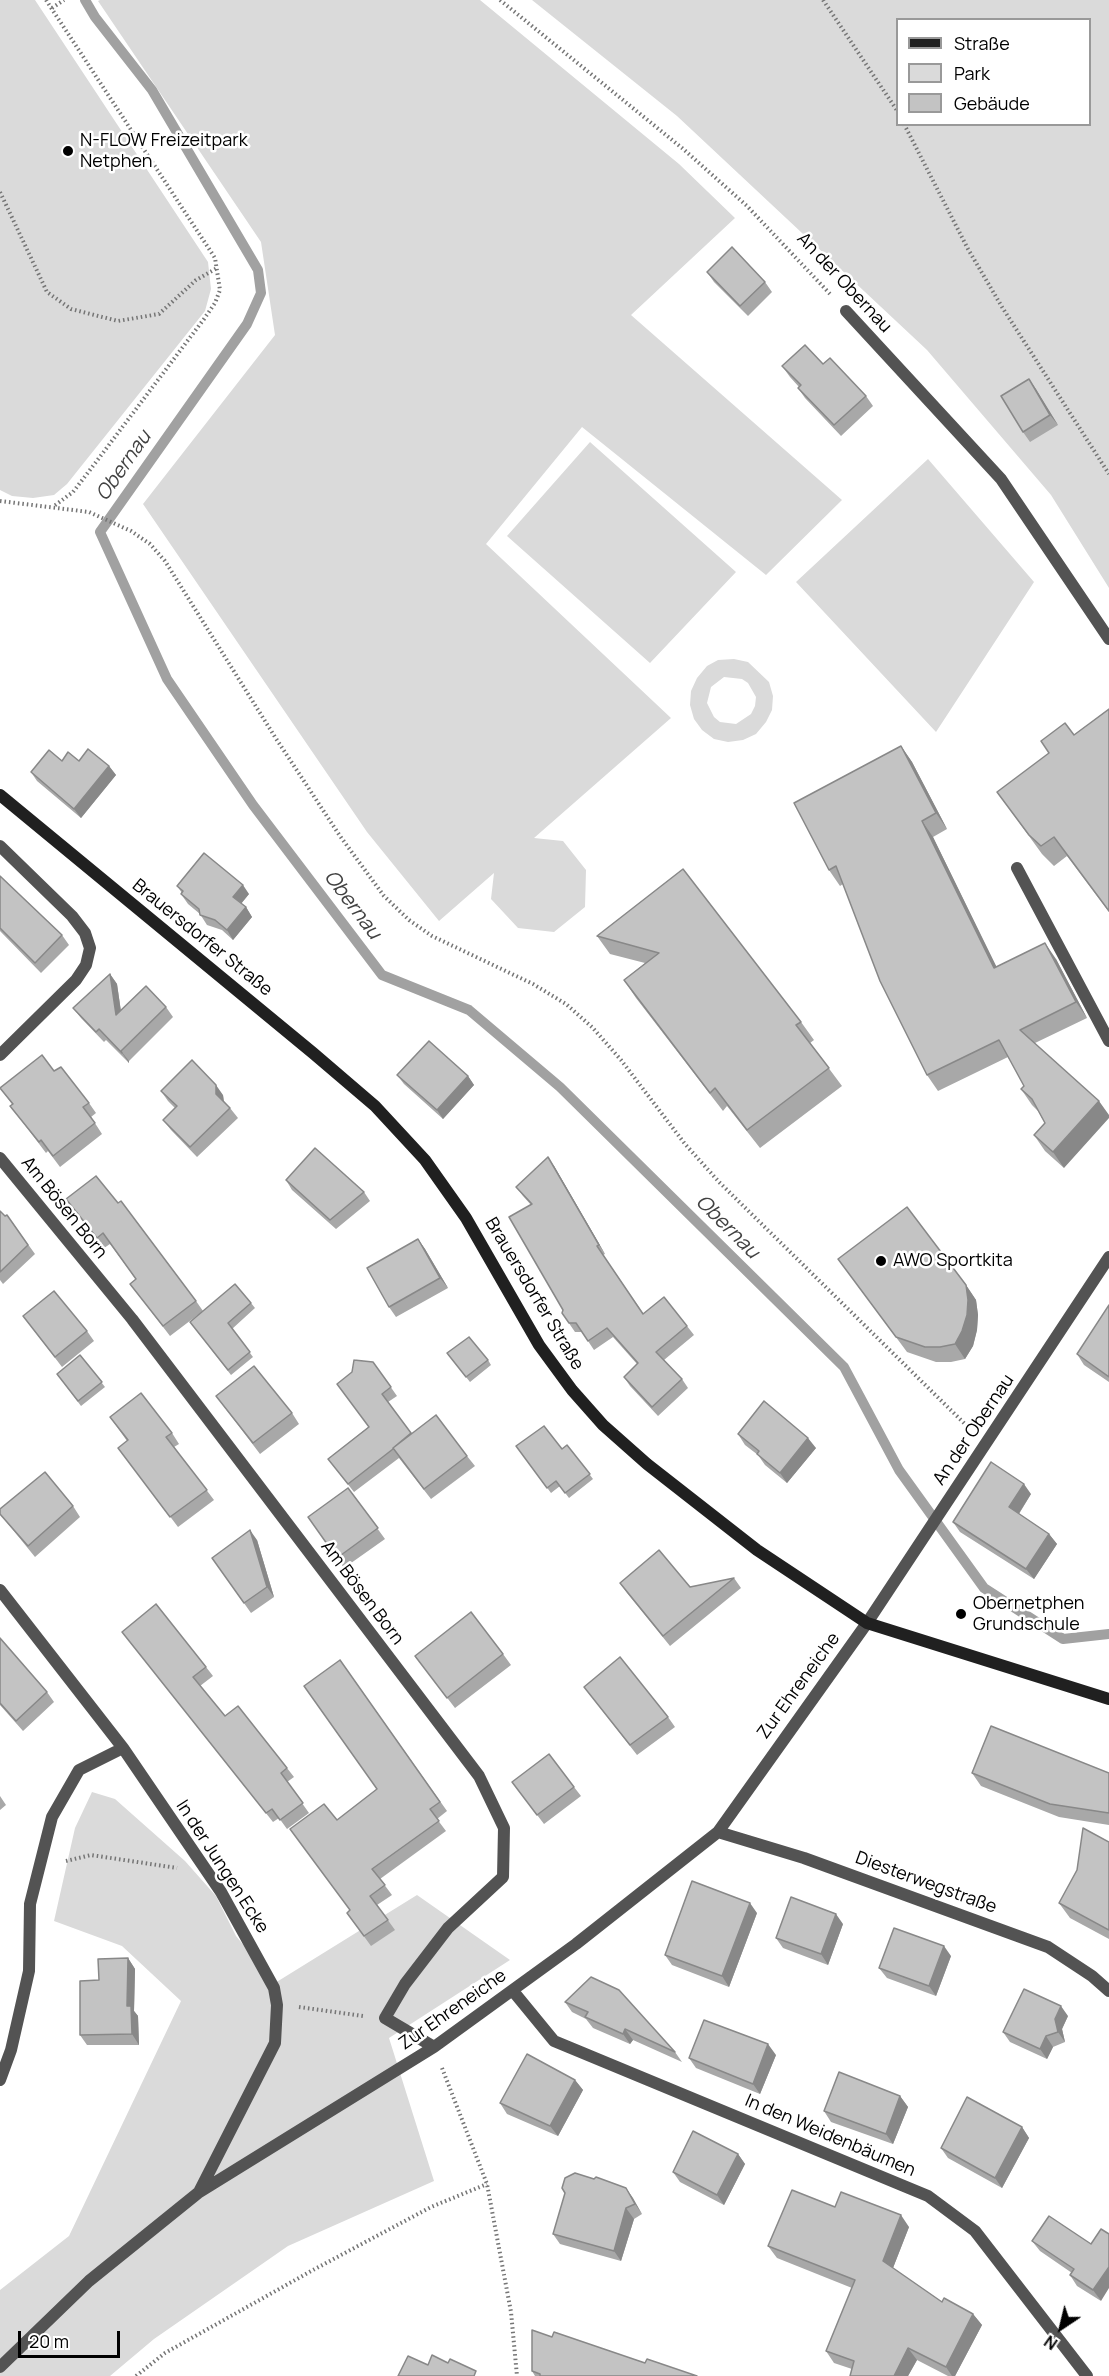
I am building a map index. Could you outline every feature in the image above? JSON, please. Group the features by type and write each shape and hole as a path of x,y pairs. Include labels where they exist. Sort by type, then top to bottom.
{"street":[{"name":"An der Obernau","path":"846,311 1001,479 1109,639"},
{"name":"Brauersdorfer Straße","path":"0,795 375,1106 425,1160 439,1179 466,1218 539,1345 572,1390 603,1425 647,1464 757,1550 867,1623 1109,1699"},
{"path":"0,846 72,916 85,933 90,948 86,965 76,980 0,1055"},
{"path":"1017,868 1109,1041"},
{"name":"Am Bösen Born","path":"0,1158 132,1319 472,1766 504,1828 503,1877 448,1928 405,1984 385,2018"},
{"name":"An der Obernau","path":"867,1623 1109,1257"},
{"name":"In der Jungen Ecke","path":"0,1590 123,1748 226,1901 274,1988 277,2005 274,2043 198,2193"},
{"name":"Zur Ehreneiche","path":"0,2367 90,2281 198,2193 434,2047 513,1992 718,1832 867,1623"},
{"path":"0,2080 10,2050 29,1971 30,1904 52,1817 79,1770 123,1748"},
{"name":"Diesterwegstraße","path":"718,1832 833,1868 1048,1947 1092,1976 1109,1991"},
{"name":"In den Weidenbäumen","path":"513,1992 554,2041 928,2196 975,2231 1087,2376"},
{"path":"385,2018 434,2047"}],"path":[{"path":"46,0 215,258 219,290 215,303 73,492 53,506"},
{"path":"52,8 64,0"},
{"name":"An der Obernau","path":"500,0 682,148 747,206 846,311"},
{"path":"823,0 896,110"},
{"path":"905,126 974,259 1002,307 1109,474"},
{"path":"0,192 47,292 71,309 118,321 159,314 196,280 217,268"},
{"path":"0,501 89,512 131,531 150,544 165,561 340,836 384,896 432,936 533,984 566,1004 592,1027 621,1060 685,1144 720,1183 958,1419 988,1442"},
{"path":"39,1867 91,1855 176,1868 185,1872"},
{"path":"277,2005 385,2018"},
{"path":"434,2047 487,2184 511,2312 517,2376"},
{"path":"136,2376 165,2352 313,2270 431,2207 487,2184"}],"green space":[{"name":"N-FLOW Freizeitpark Netphen","path":"0,0 35,0 208,262 211,289 205,311 67,484 54,495 33,498 12,496 0,490"},
{"path":"480,0 679,164 735,218 631,315 842,500 766,575 582,427 486,544 671,718 534,838 563,841 586,870 585,907 554,932 518,928 491,899 494,873 439,921 367,832 143,504 275,335 261,242 98,1"},
{"path":"532,0 1109,0 1109,588 1051,495 927,350 677,116"},
{"path":"590,442 736,572 650,663 507,536"},
{"path":"928,459 1034,582 936,732 796,582"},
{"path":"734,659 748,662 769,682 773,696 772,710 756,734 743,740 728,742 714,739 702,730 694,719 690,705 691,691 697,678 707,666 718,660","holes":["724,677 742,679 748,683 756,697 751,714 736,724 720,722 714,717 707,703 711,687"]},
{"path":"92,1792 115,1799 185,1861 216,1896 236,1936 275,1983 417,1895 510,1960 389,2038 434,2181 288,2246 154,2339 110,2376 0,2376 0,2290 69,2236 181,2001 122,1946 54,1921 75,1828"}],"building":[{"path":"732,247 765,282 740,306 707,272"},
{"path":"805,345 823,364 830,358 866,396 834,425 798,388 801,385 782,366"},
{"path":"1029,379 1050,415 1023,432 1001,396"},
{"path":"1109,709 1109,911 1054,837 1041,846 1029,835 997,792 1049,753 1041,741 1065,723 1074,735"},
{"path":"901,746 936,813 922,821 994,968 1045,943 1076,1002 1020,1030 1099,1101 1053,1152 1034,1135 1045,1123 1032,1099 1021,1089 1024,1086 999,1040 927,1075 880,981 836,866 829,870 794,803"},
{"path":"88,749 109,766 74,809 31,772 49,750 62,761 68,752 79,761"},
{"path":"204,853 243,885 233,897 246,907 227,930 215,920 200,915 199,909 181,894 183,891 177,886"},
{"path":"683,869 801,1022 796,1025 829,1068 747,1130 715,1088 710,1093 624,980 659,953 597,936"},
{"path":"0,876 62,935 35,963 0,928"},
{"path":"110,974 116,1015 146,986 166,1007 121,1051 122,1053 99,1029 96,1032 73,1008"},
{"path":"429,1041 468,1076 437,1110 397,1075"},
{"path":"42,1055 54,1071 61,1067 89,1103 83,1107 95,1123 53,1156 10,1106 13,1104 0,1088"},
{"path":"192,1060 216,1085 216,1094 230,1108 190,1147 163,1120 177,1106 161,1091"},
{"path":"315,1148 364,1192 330,1220 286,1180"},
{"path":"548,1157 599,1245 597,1246 643,1314 664,1297 687,1326 656,1352 682,1379 652,1407 624,1377 638,1363 607,1328 588,1341 576,1323 569,1323 509,1217 532,1204 516,1187"},
{"path":"96,1176 118,1203 121,1201 196,1301 163,1326 130,1284 136,1279 103,1233 97,1238 66,1199"},
{"path":"907,1207 966,1285 967,1315 955,1344 925,1347 896,1337 838,1259"},
{"path":"0,1211 5,1216 7,1215 28,1245 0,1272"},
{"path":"418,1239 440,1278 389,1307 367,1268"},
{"path":"235,1284 251,1303 228,1323 250,1352 228,1370 190,1322"},
{"path":"54,1291 87,1331 55,1357 23,1316"},
{"path":"1109,1305 1109,1377 1077,1354"},
{"path":"469,1337 488,1360 466,1377 447,1353"},
{"path":"80,1355 102,1382 78,1401 57,1374"},
{"path":"354,1360 373,1362 391,1387 382,1394 411,1433 348,1484 328,1459 369,1427 337,1384 352,1372"},
{"path":"254,1366 292,1413 253,1443 216,1396"},
{"path":"141,1393 172,1433 166,1437 207,1490 170,1517 118,1448 128,1440 110,1417"},
{"path":"764,1401 808,1438 780,1473 757,1454 759,1451 738,1434"},
{"path":"436,1415 467,1456 424,1489 393,1448"},
{"path":"544,1426 562,1449 567,1445 590,1474 565,1493 556,1481 547,1488 516,1446"},
{"path":"991,1462 1024,1484 1009,1507 1049,1534 1026,1569 953,1522"},
{"path":"45,1472 73,1506 28,1546 0,1514 0,1509"},
{"path":"348,1488 378,1528 337,1558 308,1517"},
{"path":"250,1530 267,1587 244,1603 212,1558"},
{"path":"659,1550 690,1587 734,1578 663,1636 620,1583"},
{"path":"156,1604 206,1667 193,1677 225,1716 238,1706 287,1768 281,1773 303,1803 280,1820 272,1809 266,1813 122,1632"},
{"path":"471,1612 503,1654 447,1698 415,1656"},
{"path":"0,1638 47,1692 16,1721 0,1703"},
{"path":"620,1657 668,1717 630,1745 584,1687"},
{"path":"340,1660 440,1802 430,1809 439,1821 372,1869 385,1885 370,1896 388,1920 364,1936 347,1913 350,1910 290,1829 324,1804 337,1820 377,1789 304,1686"},
{"path":"991,1726 1109,1773 1109,1813 1050,1804 972,1773"},
{"path":"549,1754 574,1787 537,1815 512,1782"},
{"path":"1083,1828 1109,1842 1109,1930 1059,1903 1077,1870"},
{"path":"692,1881 750,1903 722,1976 665,1955"},
{"path":"791,1897 836,1914 821,1954 776,1938"},
{"path":"894,1928 944,1946 929,1986 879,1968"},
{"path":"128,1958 127,2006 131,2006 132,2034 80,2035 80,1981 99,1980 98,1959"},
{"path":"591,1977 619,1990 675,2052 625,2029 623,2034 585,2017 588,2012 565,2002"},
{"path":"1024,1989 1061,2006 1055,2019 1058,2032 1046,2036 1040,2049 1003,2032"},
{"path":"704,2020 768,2044 753,2084 689,2058"},
{"path":"527,2054 575,2080 550,2126 500,2103"},
{"path":"839,2072 900,2096 886,2134 824,2111"},
{"path":"967,2097 1022,2127 995,2178 941,2148"},
{"path":"693,2131 738,2154 717,2195 673,2172"},
{"path":"575,2173 594,2179 596,2177 626,2188 635,2204 626,2208 614,2251 553,2234 565,2193 562,2188 565,2178"},
{"path":"792,2190 835,2207 841,2192 901,2215 883,2261 942,2302 944,2298 973,2314 946,2367 908,2348 894,2376 850,2376 854,2361 826,2351 855,2280 768,2246"},
{"path":"1049,2216 1091,2244 1101,2229 1109,2234 1109,2267 1093,2290 1070,2275 1074,2269 1032,2241"},
{"path":"532,2330 552,2337 554,2332 645,2363 647,2359 697,2376 540,2376 532,2371"},
{"path":"432,2355 448,2363 450,2359 476,2371 474,2376 398,2376 408,2356 428,2365"}],"waterway":[{"name":"Obernau","path":"85,0 95,17 152,90 258,270 261,293 247,324 100,532 167,679 253,805 382,975 469,1010 560,1087 844,1367 899,1470 984,1588 1063,1639 1109,1634"}],"place":[{"name":"N-FLOW Freizeitpark Netphen","path":"68,151"},
{"name":"AWO Sportkita","path":"881,1261"},
{"name":"Obernetphen Grundschule","path":"961,1614"}]}
